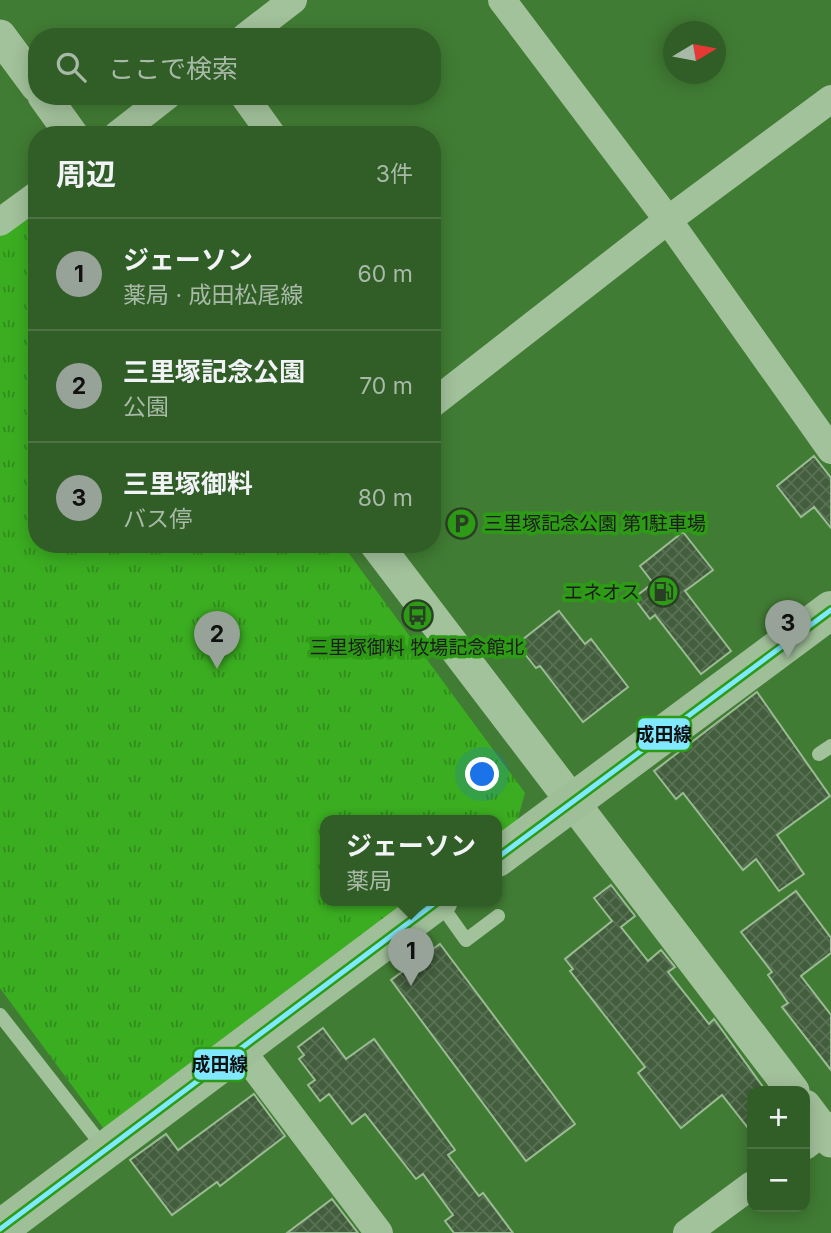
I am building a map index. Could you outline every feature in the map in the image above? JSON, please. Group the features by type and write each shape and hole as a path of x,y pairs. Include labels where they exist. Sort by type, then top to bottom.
{"main road":[{"path":"502,854 831,610"},
{"path":"0,1229 239,1047 431,906"}],"street":[{"path":"257,28 293,0"},
{"path":"502,0 668,220 831,450"},
{"path":"3,45 28,75"},
{"path":"441,397 668,220 831,99"},
{"path":"50,105 66,126"},
{"path":"129,126 155,105"},
{"path":"250,105 266,126"},
{"path":"0,222 28,202"},
{"path":"383,553 574,800 789,1086"},
{"path":"239,1047 379,1233"},
{"path":"687,1233 747,1189"}],"lane":[{"path":"443,906 466,940 498,916"},
{"path":"0,1015 106,1150"}],"green space":[{"path":"28,215 28,553 349,553 525,793 517,821 502,832 502,815 320,815 320,906 403,906 104,1129 0,988 0,235"}],"building":[{"path":"814,456 831,478 831,528 814,507 801,517 777,486"},
{"path":"683,532 713,570 685,591 731,651 701,674 655,615 650,619 634,598 653,583 640,566"},
{"path":"559,611 585,644 591,639 628,687 583,722 540,666 536,668 517,644"},
{"path":"757,692 830,796 777,835 804,874 779,891 756,859 743,870 683,793 676,799 654,771"},
{"path":"611,885 635,916 621,927 648,961 661,950 675,967 668,972 709,1024 714,1019 762,1086 747,1086 747,1127 722,1095 681,1128 638,1073 645,1067 570,971 573,969 565,959 612,921 594,898"},
{"path":"796,891 831,938 831,953 801,976 831,1015 831,1070 782,1007 788,1003 768,975 772,972 741,932"},
{"path":"440,944 575,1124 526,1161 391,980"},
{"path":"323,1028 346,1059 374,1039 455,1150 448,1155 479,1196 483,1193 513,1233 454,1233 445,1221 453,1215 423,1174 416,1179 365,1114 352,1124 329,1094 320,1101 308,1085 315,1080 299,1059 304,1055 298,1047"},
{"path":"254,1094 285,1136 220,1186 217,1182 172,1215 130,1160 166,1134 178,1150"},
{"path":"332,1199 358,1233 287,1233"}],"transit line":[{"name":"成田線","path":"502,854 831,610"},
{"name":"成田線","path":"0,1229 431,906"}],"place":[{"name":"三里塚記念公園 第1駐車場","path":"461,523"},
{"name":"エネオス","path":"663,592"},
{"name":"三里塚御料 牧場記念館北","path":"417,616"},
{"name":"三里塚御料","path":"788,658"},
{"name":"三里塚記念公園","path":"217,669"},
{"name":"ジェーソン","path":"411,986"}]}
